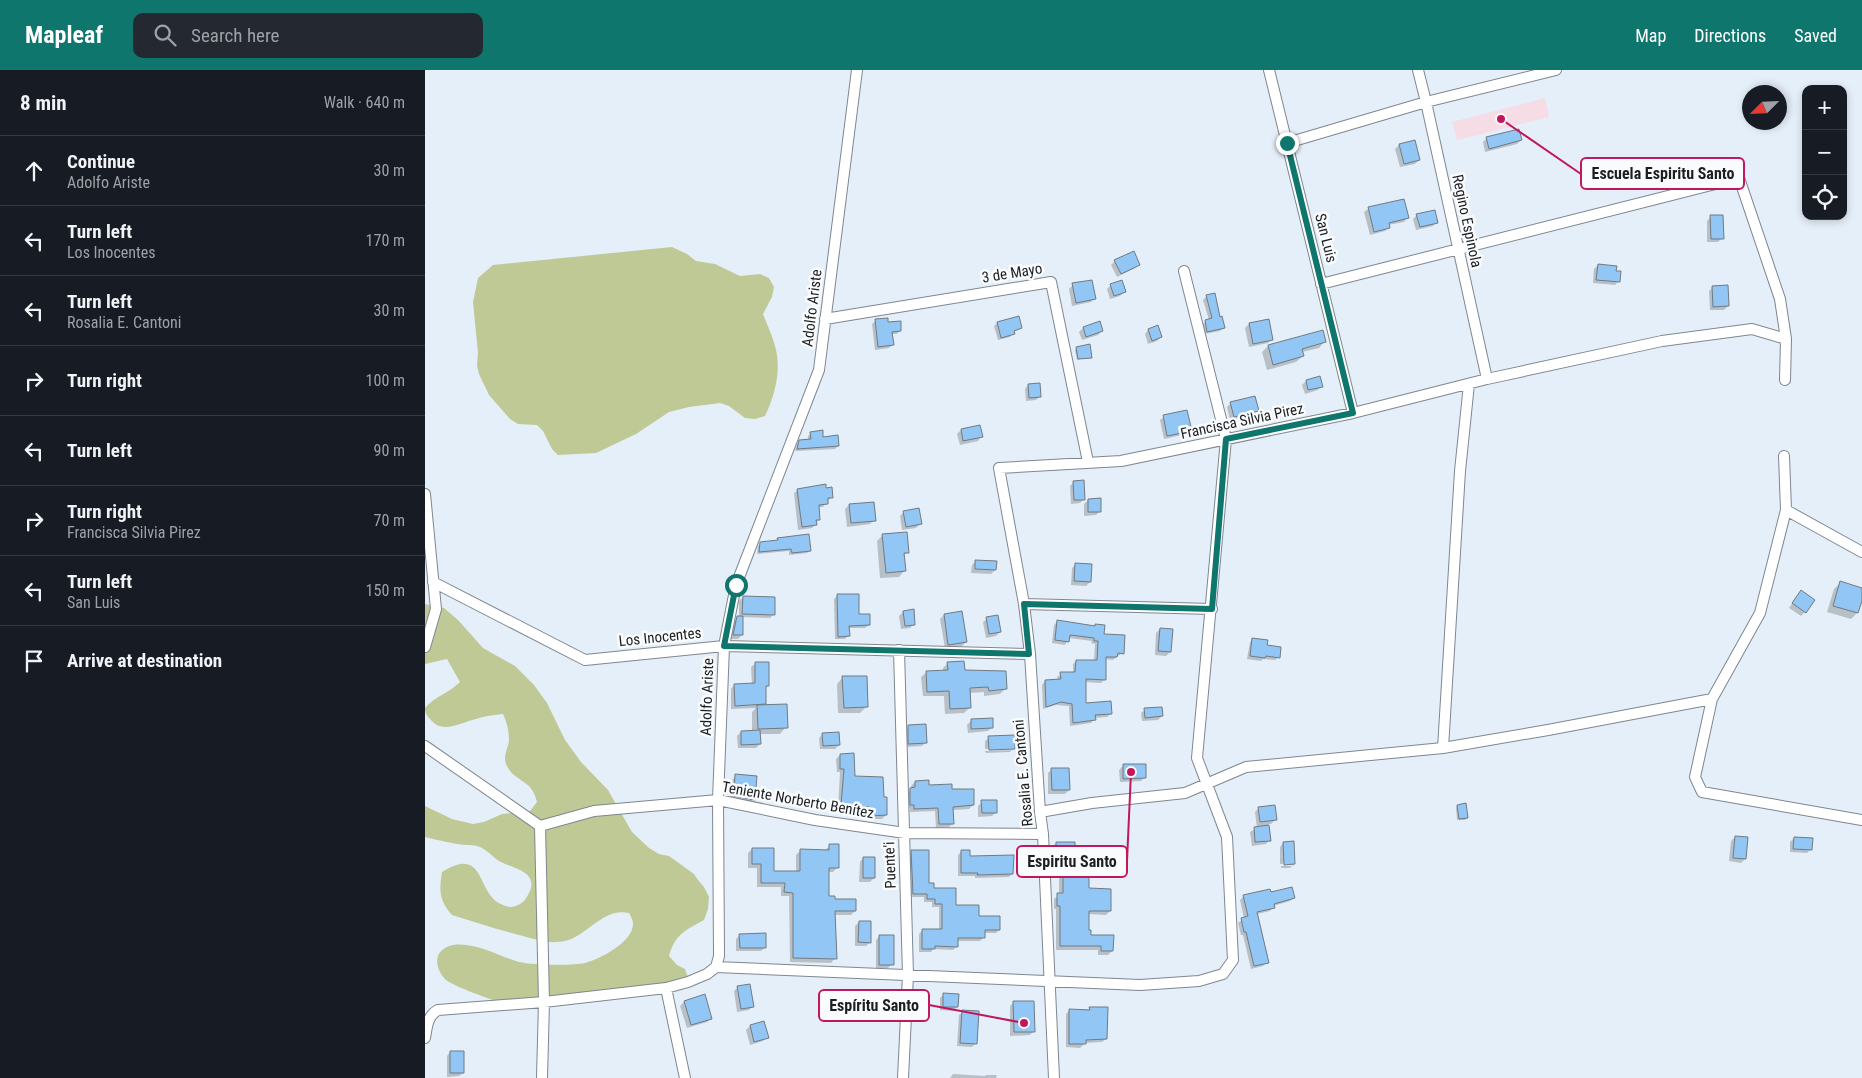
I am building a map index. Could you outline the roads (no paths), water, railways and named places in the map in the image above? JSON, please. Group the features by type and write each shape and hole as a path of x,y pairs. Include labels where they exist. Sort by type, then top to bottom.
{"street":[{"name":"Adolfo Ariste","path":"716,967 719,956 718,800 724,646 736,585 819,370 857,70"},
{"name":"San Luis","path":"1269,70 1353,413"},
{"name":"Regino Espinola","path":"1418,70 1487,380"},
{"path":"1287,143 1426,102 1556,70"},
{"path":"1321,284 1739,178 1780,299 1786,339 1785,380"},
{"path":"425,1038 429,1019 438,1010 543,1002 666,988 707,974 716,967 1140,985 1199,981 1223,974 1233,960 1227,837 1197,758 1226,439 1183,271"},
{"name":"3 de Mayo","path":"825,319 1051,282 1088,462"},
{"name":"Francisca Silvia Pirez","path":"999,468 1088,462 1121,462 1353,413 1469,384 1662,340 1752,329 1786,339"},
{"path":"1443,748 1460,471 1469,384"},
{"path":"1784,456 1786,510 1761,613 1712,699 1695,777 1702,792 1862,820"},
{"name":"Rosalia E. Cantoni","path":"999,468 1024,604 1029,654 1043,834 1054,1078"},
{"path":"425,494 436,608 425,647"},
{"path":"1786,510 1862,552"},
{"name":"Los Inocentes","path":"433,582 585,660 724,646 1029,654"},
{"path":"1024,604 1212,609"},
{"name":"Puente'i","path":"899,650 908,975 903,1078"},
{"path":"1040,812 1092,803 1185,793 1246,767 1443,748 1712,699"},
{"path":"425,746 540,826 543,1002 542,1078"},
{"name":"Teniente Norberto Benítez","path":"540,826 594,811 718,800 815,820 905,833 1043,834"},
{"path":"666,988 685,1078"}],"place":[{"name":"Escuela Espiritu Santo","path":"1501,119"},
{"name":"Espiritu Santo","path":"1131,772"},
{"name":"Espíritu Santo","path":"1024,1023"}]}
